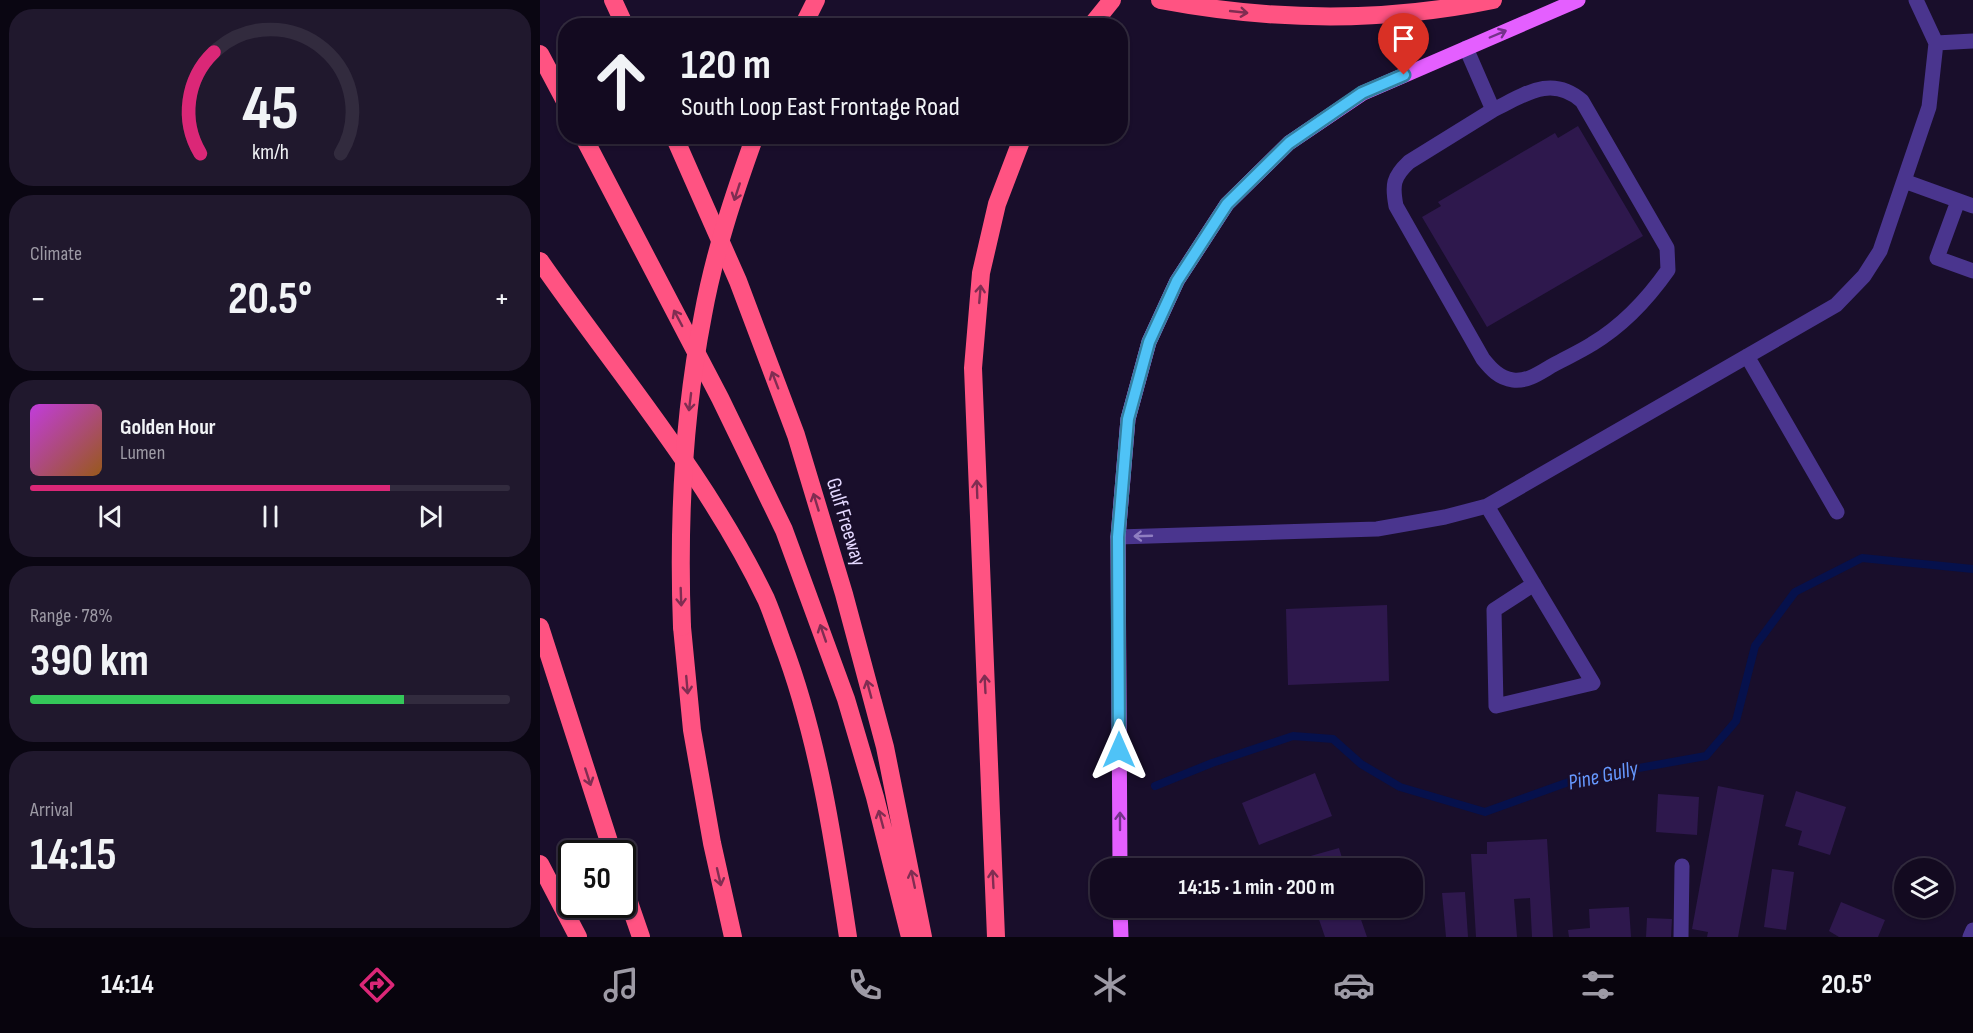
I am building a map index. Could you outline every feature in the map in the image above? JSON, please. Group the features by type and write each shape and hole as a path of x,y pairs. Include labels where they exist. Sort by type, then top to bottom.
{"highway":[{"path":"613,0 621,18"},
{"path":"806,18 816,0"},
{"path":"1097,18 1112,0"},
{"path":"1160,0 1210,9 1310,18 1411,12 1493,0"},
{"path":"540,54 558,88"},
{"path":"587,144 720,398 784,530 846,699 878,807 910,937"},
{"name":"Gulf Freeway","path":"678,144 738,281 796,435 844,594 885,747 923,937"},
{"path":"733,937 712,843 692,730 682,627 681,488 693,372 703,313 717,257 753,144"},
{"path":"996,937 973,368 981,273 997,204 1020,144"},
{"path":"540,261 667,435 730,531 767,601 796,678 815,747 831,826 848,937"},
{"path":"540,627 608,840"},
{"path":"540,657 569,721"},
{"path":"540,864 578,937"},
{"path":"634,918 641,937"}],"main road":[{"path":"1120,858 1118,537 1128,419 1149,342 1177,281 1227,204 1289,143 1362,93 1578,0"},
{"path":"1120,918 1121,937"}],"lane":[{"path":"1118,537 1377,529 1445,517 1487,506 1836,305 1864,276 1880,251 1929,107 1934,38 1916,0"},
{"path":"1934,38 1973,41"},
{"path":"1466,48 1494,110"},
{"path":"1536,88 1562,90 1574,94 1582,101 1667,248 1669,259 1668,270 1660,282 1617,326 1593,344 1527,380 1502,377 1483,359 1396,206 1393,189 1398,172 1409,162 1494,110 1536,88"},
{"path":"1904,181 1966,203 1937,258 1973,271"},
{"path":"1747,356 1837,512"},
{"path":"1487,506 1534,584 1593,683 1496,706 1494,610 1534,584"},
{"path":"1681,937 1682,866"},
{"path":"1970,937 1973,930"}],"building":[{"path":"1578,126 1643,236 1487,327 1422,217 1441,206 1438,202 1555,133 1558,138"},
{"path":"1387,605 1389,681 1288,685 1286,609"},
{"path":"1315,773 1332,816 1259,845 1242,803"},
{"path":"1718,786 1764,795 1738,937 1707,937 1708,932 1692,929"},
{"path":"1796,791 1846,807 1830,855 1798,845 1802,831 1785,826"},
{"path":"1658,794 1699,797 1697,835 1656,832"},
{"path":"1547,839 1553,937 1532,937 1530,898 1514,899 1517,937 1476,937 1471,854 1487,854 1487,842"},
{"path":"1339,848 1342,858 1304,858"},
{"path":"1772,869 1794,872 1786,930 1764,927"},
{"path":"1465,892 1468,937 1446,937 1442,893"},
{"path":"1841,902 1885,920 1878,937 1839,937 1829,931"},
{"path":"1629,907 1631,937 1569,937 1568,930 1590,928 1589,909"},
{"path":"1318,918 1360,918 1367,937 1325,937"},
{"path":"1647,918 1672,919 1671,937 1646,937"}],"waterway":[{"name":"Pine Gully","path":"1155,786 1212,763 1293,736 1333,739 1361,764 1400,787 1485,812 1577,779 1706,756 1736,721 1755,646 1795,592 1862,558 1973,569"}],"route":[{"path":"1119,750 1118,537 1128,419 1149,342 1177,281 1227,204 1289,143 1362,93 1404,75"}]}
